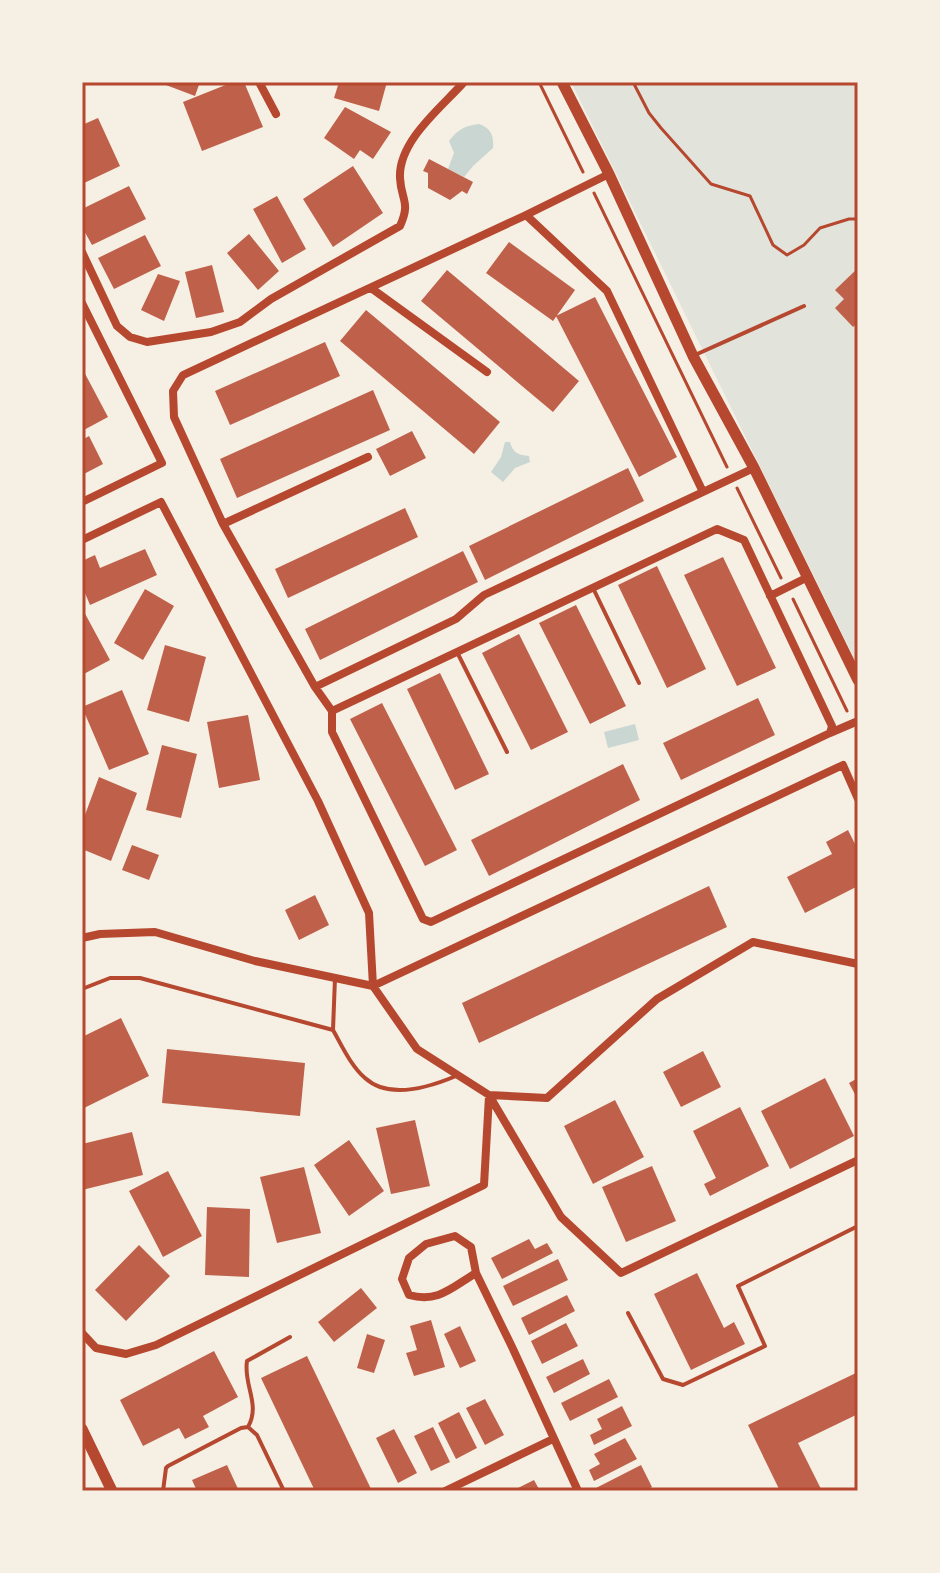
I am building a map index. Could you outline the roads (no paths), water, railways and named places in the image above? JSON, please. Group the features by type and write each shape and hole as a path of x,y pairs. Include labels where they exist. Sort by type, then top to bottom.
{"street":[{"path":"259,82 276,114"},
{"path":"82,252 117,326 130,337 147,342 162,341 211,332 240,322 271,299 400,226 406,203 400,178 406,153 430,117 464,82"},
{"path":"562,82 609,174 693,356 754,468 858,680"},
{"path":"609,174 183,375 173,391 174,417 223,524 315,687 332,711 332,732 423,919 431,922 858,721"},
{"path":"526,215 607,291 703,492"},
{"path":"371,288 487,372"},
{"path":"82,303 162,463 82,502"},
{"path":"223,524 368,457"},
{"path":"315,687 456,619 484,595 754,468"},
{"path":"82,540 161,502 318,801 369,913 373,986 417,1049 489,1095 561,1217 621,1273 858,1160"},
{"path":"332,711 717,529 744,540 832,726 830,733"},
{"path":"770,596 808,577"},
{"path":"82,938 100,934 155,932 255,961 373,986 843,765 858,799"},
{"path":"489,1095 547,1098 657,999 753,942 858,964"},
{"path":"82,1333 96,1348 126,1354 156,1345 484,1185 489,1095"},
{"path":"476,1273 444,1293 426,1299 409,1295 402,1279 409,1258 426,1244 455,1236 471,1247 476,1273 578,1491"},
{"path":"82,1429 112,1491"},
{"path":"445,1491 553,1439"}],"lane":[{"path":"693,356 804,306"},
{"path":"593,588 639,683"},
{"path":"457,652 507,752"},
{"path":"82,989 110,978 140,978 333,1030"},
{"path":"335,978 333,1030 356,1069 366,1079 376,1085 409,1090 437,1084 458,1075"},
{"path":"628,1313 663,1379 683,1385 765,1346 738,1286 858,1226"},
{"path":"248,1427 254,1410 246,1375 247,1361 290,1337"},
{"path":"163,1491 168,1466 248,1427 257,1435 284,1491"}]}
